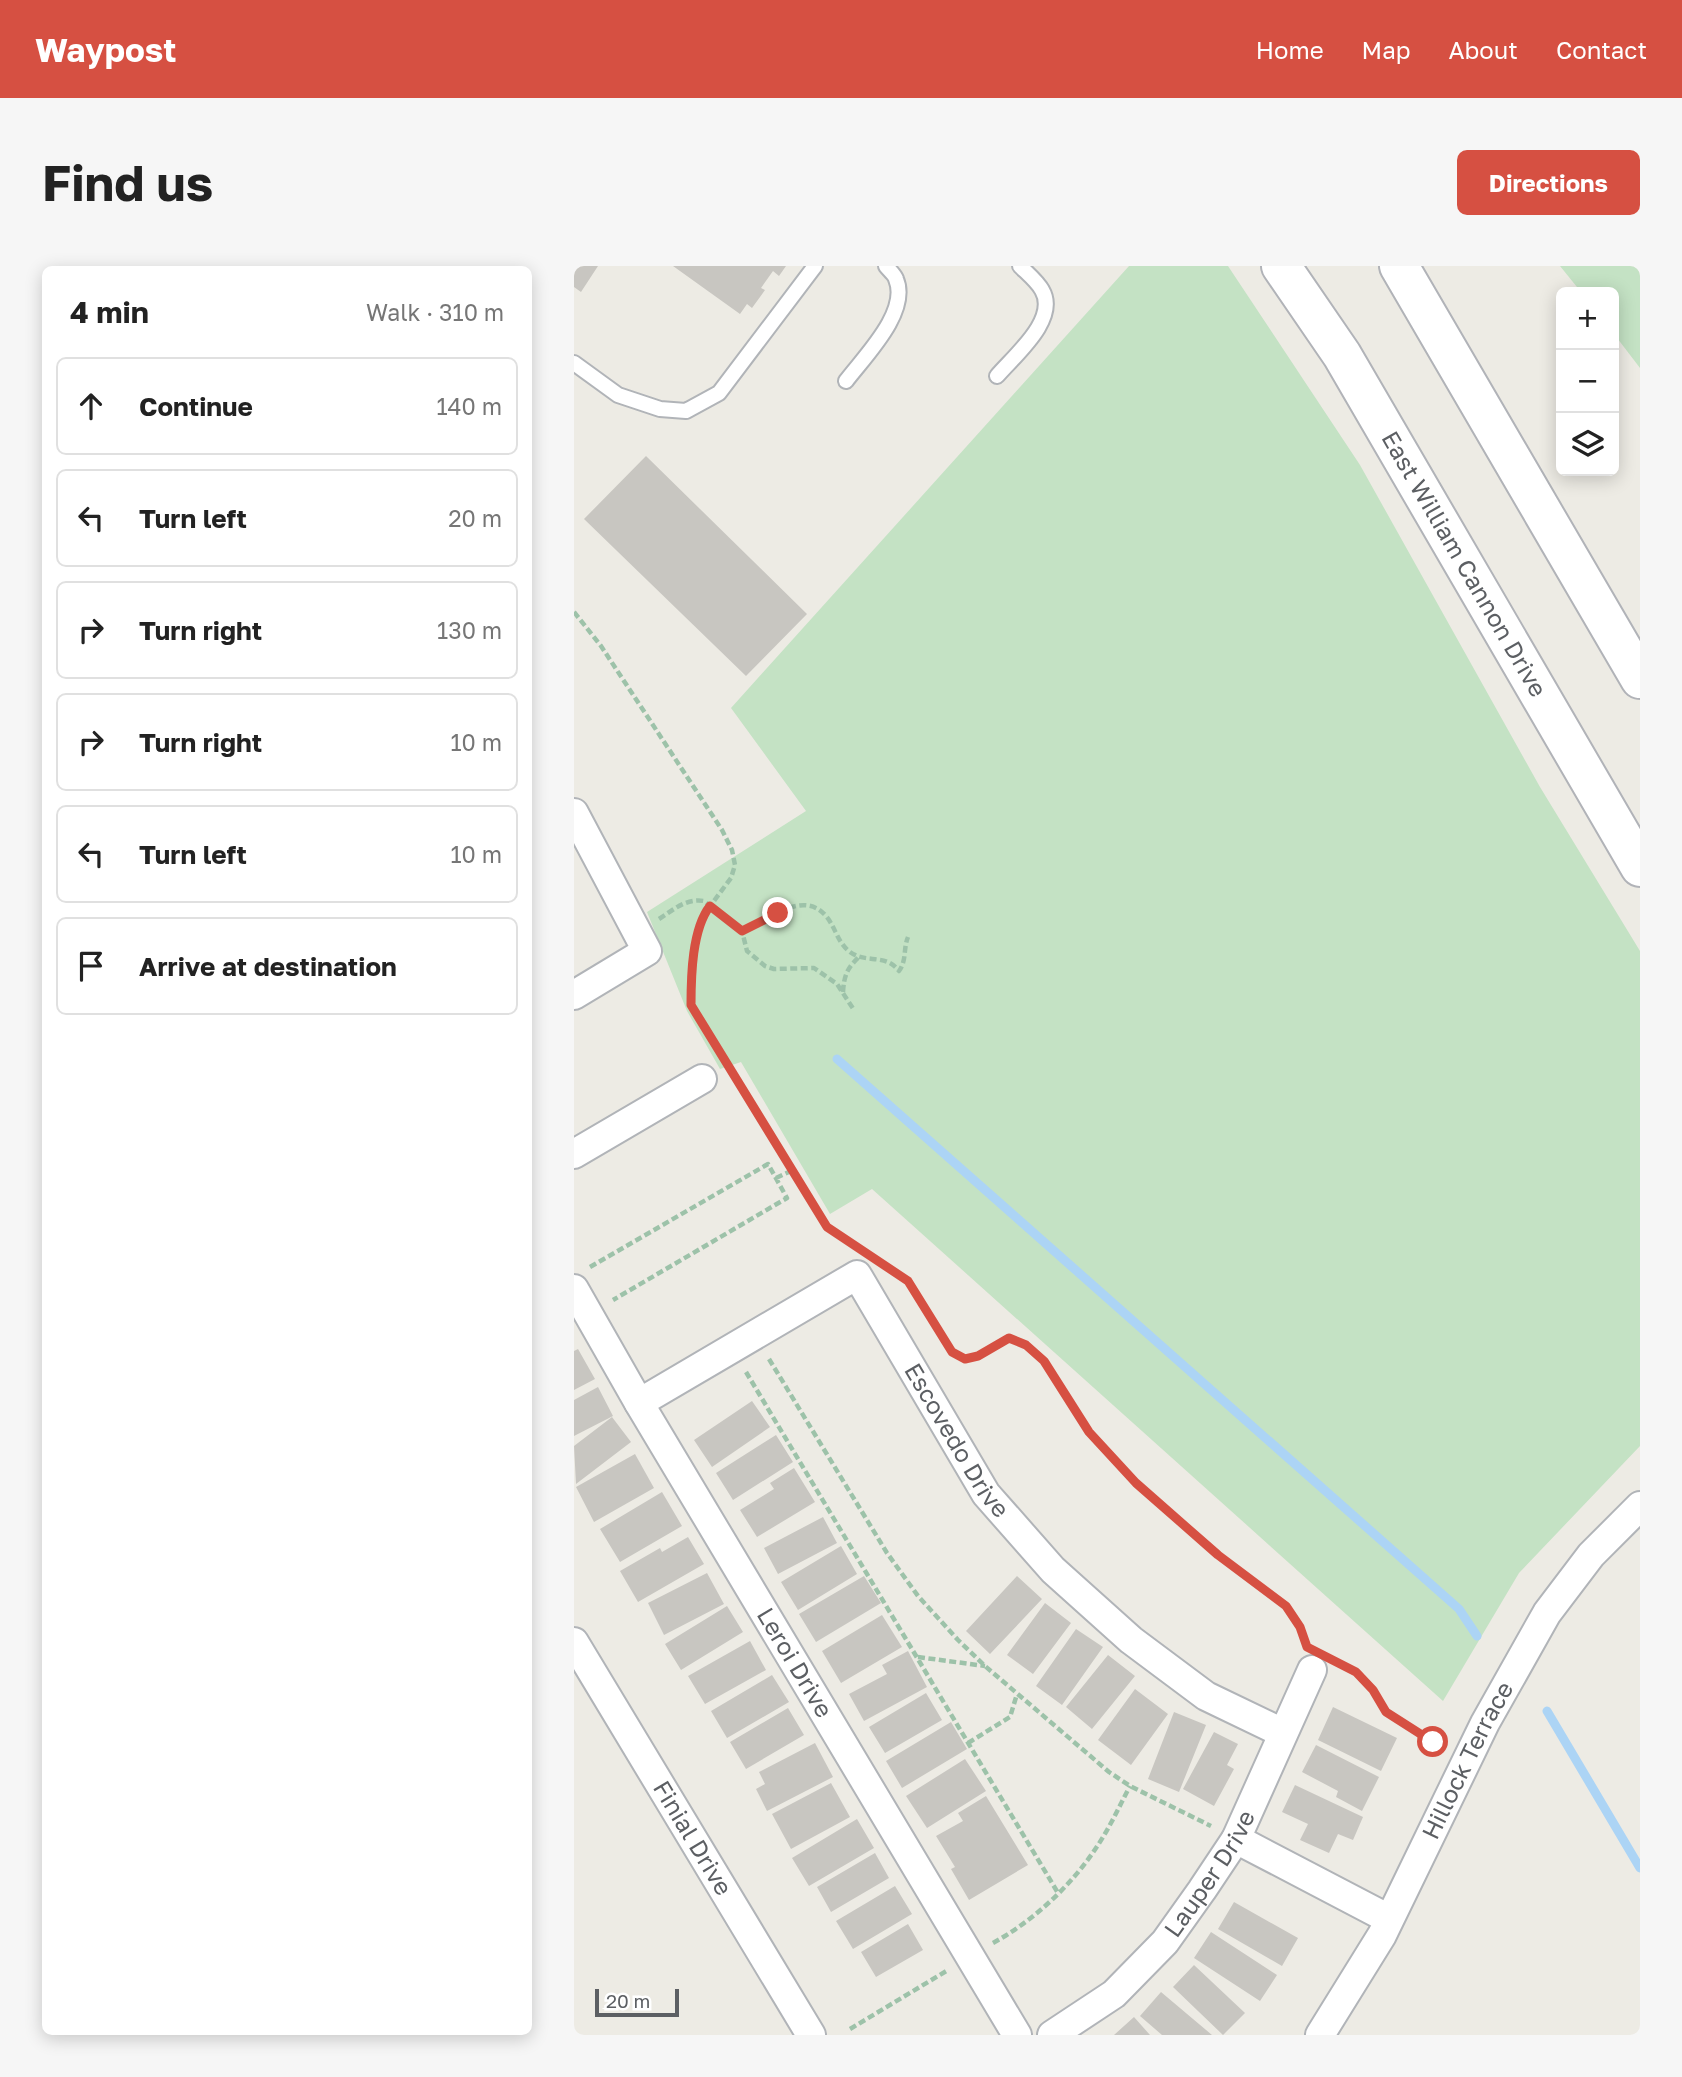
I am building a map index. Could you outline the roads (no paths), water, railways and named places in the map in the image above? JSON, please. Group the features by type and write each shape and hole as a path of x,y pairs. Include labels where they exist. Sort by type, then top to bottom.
{"street":[{"name":"East William Cannon Drive","path":"1281,266 1342,355 1640,867"},
{"path":"1399,266 1640,679"},
{"path":"574,813 647,951 574,995"},
{"path":"574,1154 702,1079"},
{"name":"Escovedo Drive","path":"639,1402 858,1275 986,1494 1053,1570 1130,1640 1206,1696 1283,1733"},
{"name":"Leroi Drive","path":"582,1278 639,1402 1017,2035"},
{"name":"Hillock Terrace","path":"1320,2035 1389,1919 1485,1723 1547,1613 1591,1555 1640,1506"},
{"name":"Finial Drive","path":"574,1642 811,2035"},
{"name":"Lauper Drive","path":"1052,2035 1114,1994 1165,1942 1236,1839 1317,1659"},
{"path":"1236,1839 1389,1919"}],"lane":[{"path":"574,363 618,395 660,410 686,411 719,393 815,266"},
{"path":"846,381 889,324 897,309 899,295 896,279 886,266"},
{"path":"997,376 1044,321 1047,308 1041,288 1020,266"}],"waterway":[{"path":"837,1059 1459,1609 1477,1636"},
{"path":"1547,1711 1640,1868"}]}
